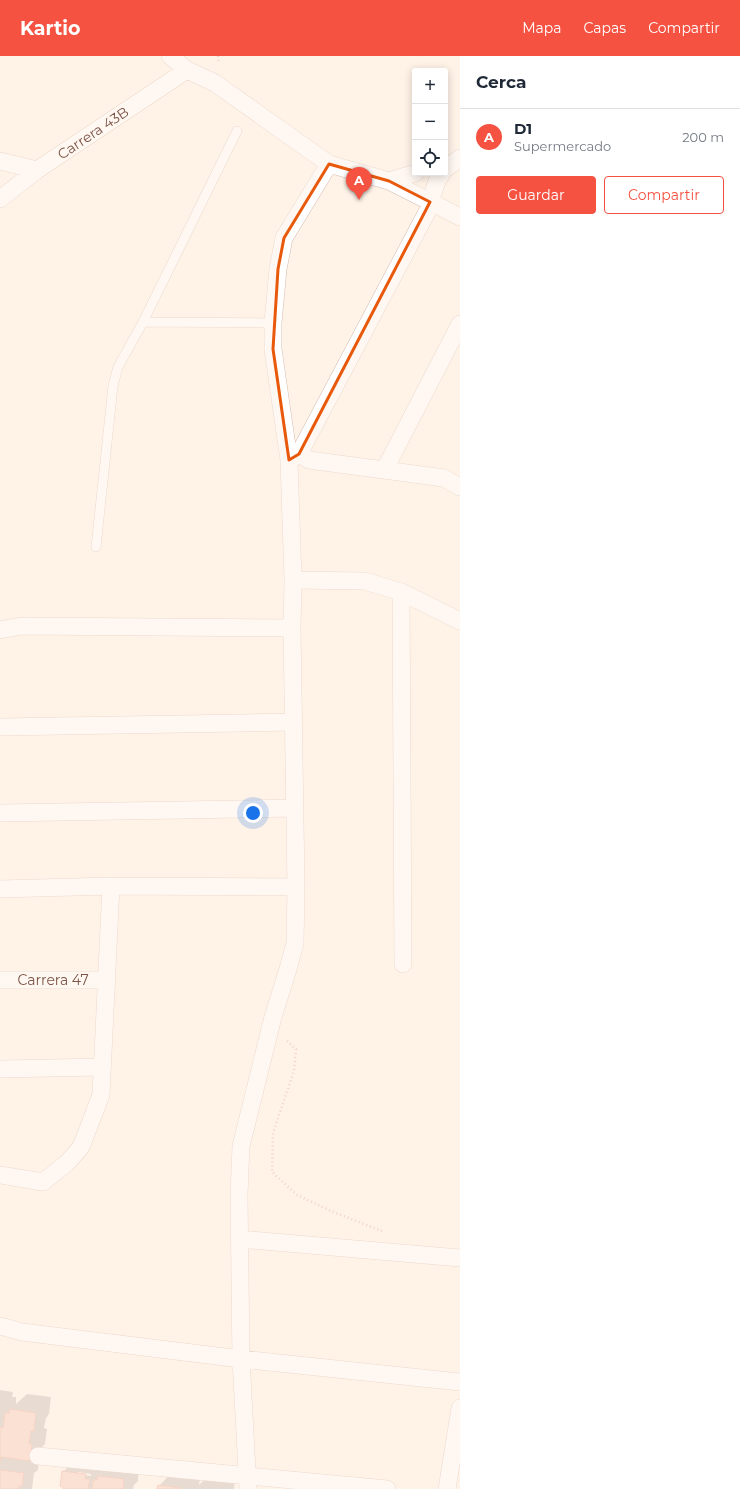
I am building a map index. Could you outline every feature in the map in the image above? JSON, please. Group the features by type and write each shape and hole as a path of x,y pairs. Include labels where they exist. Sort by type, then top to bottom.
{"street":[{"path":"170,56 187,70 215,83 329,164 389,181 460,217"},
{"name":"Carrera 43B","path":"0,199 38,170 187,70"},
{"path":"448,161 460,158"},
{"path":"448,167 460,158"},
{"path":"0,161 38,170"},
{"path":"248,1482 241,1359 239,1195 241,1146 273,1017 295,943 296,887 292,628 294,457 273,349 273,323 278,268 284,238 329,164"},
{"path":"389,181 412,174"},
{"path":"294,457 427,212 437,181 440,176"},
{"path":"385,469 460,324"},
{"path":"294,457 444,478 460,487"},
{"path":"293,580 365,581 401,592 460,622"},
{"path":"401,592 403,964"},
{"path":"0,630 22,626 292,628"},
{"path":"0,727 293,722"},
{"path":"0,813 295,808"},
{"path":"0,889 111,886 296,887"},
{"path":"0,1175 43,1182 67,1163 81,1147 101,1095 111,886"},
{"name":"Carrera 47","path":"0,980 107,980"},
{"path":"0,1069 102,1067"},
{"path":"239,1239 460,1258"},
{"path":"0,1326 22,1332 241,1359 460,1382"},
{"path":"447,1489 460,1408"},
{"path":"38,1456 248,1482 387,1489"}],"lane":[{"path":"96,547 113,386 118,367 143,322 236,130"},
{"path":"143,322 273,323"}],"path":[{"path":"273,1017 285,1039 296,1049 294,1071 273,1133 272,1172 297,1195 331,1211 382,1231"}],"highlighted area":[{"path":"329,164 389,181 430,202 299,454 289,460 273,349 278,269 284,238"}],"building":[{"path":"10,1409 36,1413 34,1431 31,1431 29,1444 32,1444 30,1461 1,1457 0,1462 0,1427 3,1428 5,1413 9,1413"},
{"path":"0,1470 24,1473 22,1486 19,1486 19,1489 0,1489"},
{"path":"62,1471 86,1474 85,1479 90,1479 88,1489 63,1489 63,1487 60,1486"},
{"path":"98,1476 124,1479 123,1489 92,1489 93,1480 97,1480"},
{"path":"158,1485 181,1488 181,1489 157,1489"}],"place":[{"name":"D1","path":"359,200"}]}
